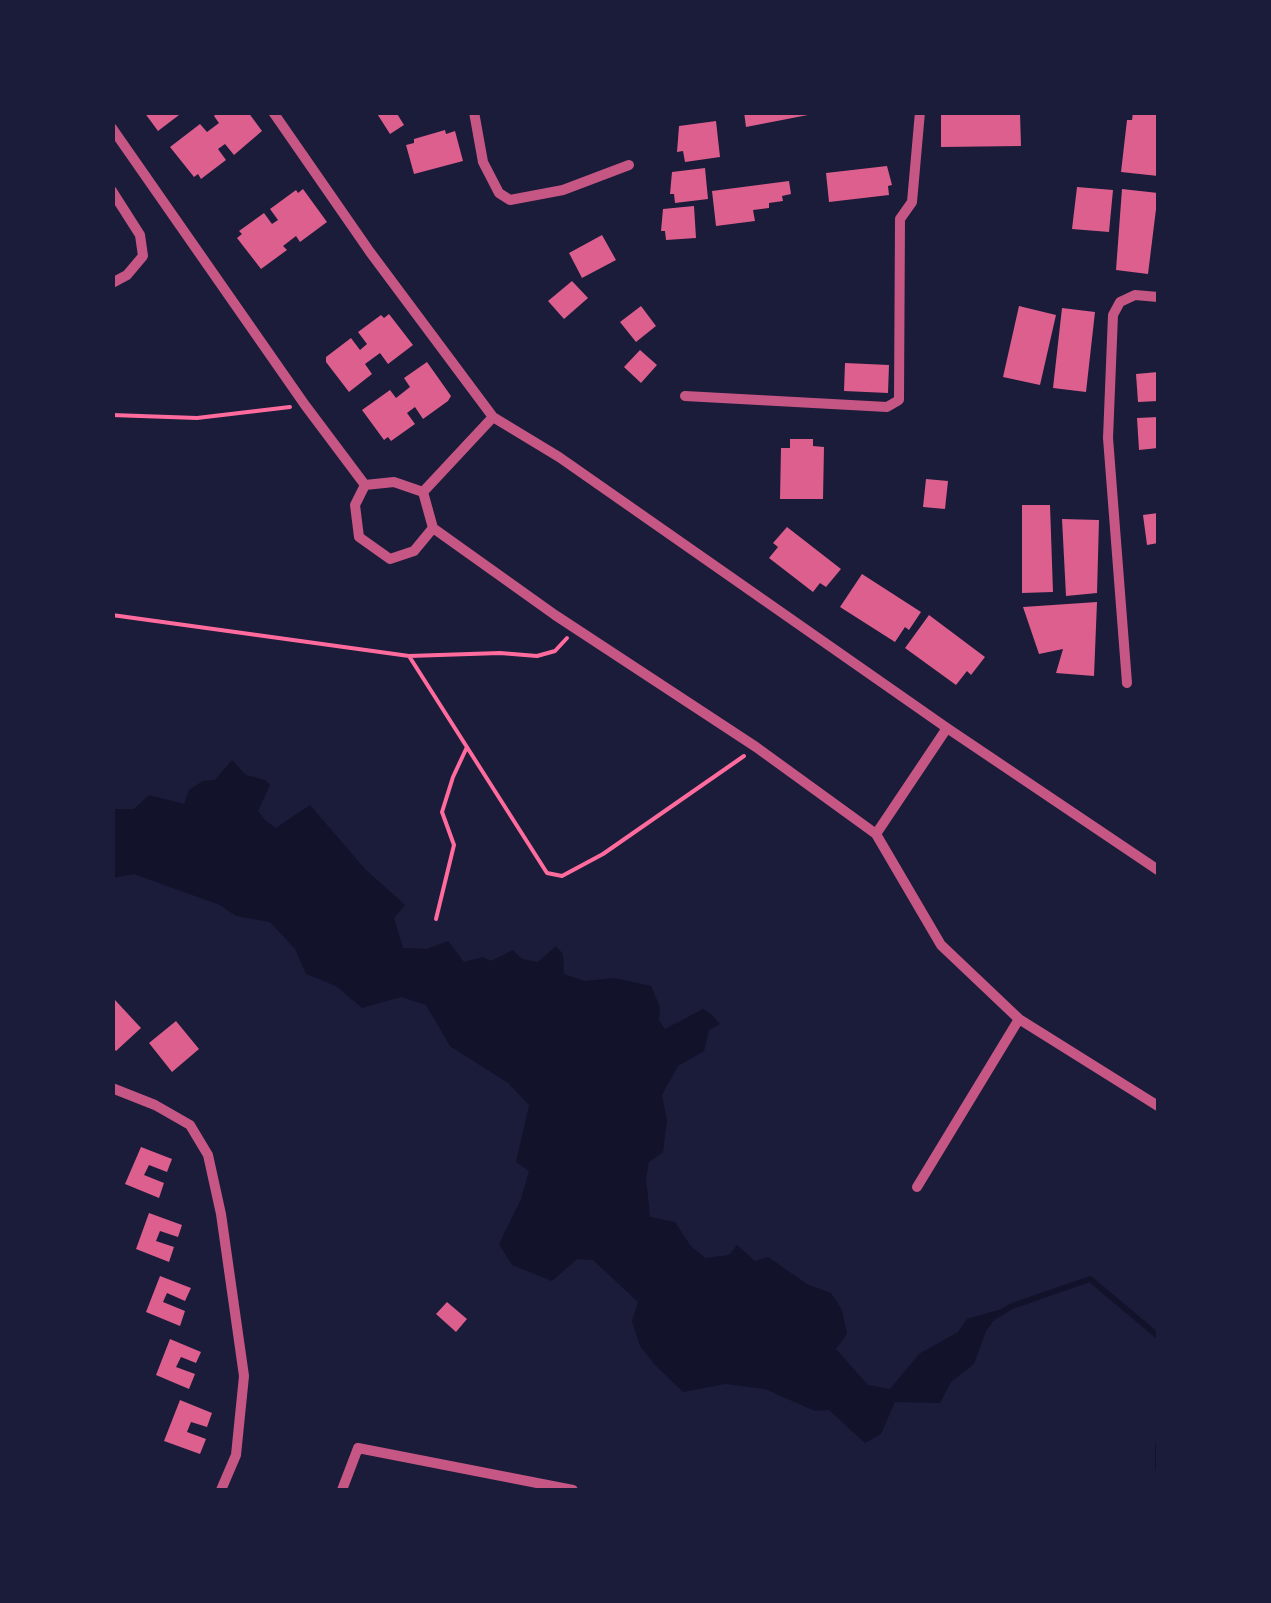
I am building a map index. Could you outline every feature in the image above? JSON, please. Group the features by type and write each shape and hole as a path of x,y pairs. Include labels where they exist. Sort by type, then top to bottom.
{"street":[{"path":"273,112 370,252 494,417 559,457 1158,870"},
{"path":"474,112 483,162 499,194 510,200 564,190 629,165"},
{"path":"685,396 887,408 899,400 900,219 912,202 920,112"},
{"path":"112,128 305,405 365,484"},
{"path":"112,191 140,235 143,256 127,275 112,283"},
{"path":"1126,682 1108,438 1113,315 1120,302 1134,295 1158,297"},
{"path":"423,492 494,417"},
{"path":"365,484 394,482 423,492"},
{"path":"365,484 355,505 359,537 390,559 414,551 434,528"},
{"path":"423,492 434,528 554,614 756,747 876,834 941,944 1019,1019 1158,1106"},
{"path":"876,834 947,728"},
{"path":"917,1187 1019,1019"},
{"path":"112,1088 155,1105 190,1125 208,1155 221,1214 244,1376 236,1455 221,1490"},
{"path":"342,1490 358,1448 574,1490"}],"path":[{"path":"112,415 216,417 305,405"},
{"path":"112,615 409,656 500,652 537,656 556,651 577,627"},
{"path":"409,656 547,873 562,876 602,854 756,747"},
{"path":"436,919 454,845 442,812 467,747"}],"shaded area":[{"path":"232,760 246,775 270,785 258,811 266,821 276,828 310,805 365,869 405,905 394,918 403,948 427,949 448,941 464,962 483,957 491,961 513,950 522,959 538,962 556,946 563,954 564,974 585,981 614,978 651,986 665,1029 703,1009 713,1016 720,1024 709,1030 704,1051 678,1066 662,1095 667,1120 663,1152 649,1162 646,1178 650,1217 675,1222 690,1245 705,1258 729,1255 737,1245 755,1261 768,1257 807,1284 831,1293 842,1310 847,1334 836,1349 868,1385 890,1389 919,1354 958,1332 967,1319 1012,1306 996,1317 986,1331 974,1364 951,1382 940,1403 895,1402 881,1434 865,1443 829,1410 815,1411 765,1389 725,1384 683,1392 640,1346 632,1321 638,1302 593,1260 577,1259 552,1281 512,1265 499,1244 521,1199 529,1171 516,1162 529,1105 508,1083 450,1046 426,1005 401,997 362,1008 336,986 306,974 295,949 270,922 236,916 220,905 134,874 113,878 113,809 134,809 149,795 184,804 189,790 203,781 215,780"}],"building":[{"path":"144,112 183,112 158,131"},
{"path":"218,112 248,112 262,131 234,155 225,144 218,149 226,160 201,179 198,174 194,177 170,147 200,124 207,132 219,123 214,116"},
{"path":"376,112 396,112 404,125 390,134"},
{"path":"744,112 813,112 813,114 746,127"},
{"path":"1133,112 1158,114 1158,176 1121,172 1127,120 1132,120"},
{"path":"1020,113 1021,146 941,147 941,114"},
{"path":"716,121 720,157 685,162 683,151 677,152 679,126"},
{"path":"445,130 446,134 455,131 463,161 414,174 406,145"},
{"path":"887,166 892,185 888,186 889,195 829,202 826,173"},
{"path":"705,168 708,199 675,203 674,194 670,194 672,172"},
{"path":"789,181 791,194 782,196 783,201 769,203 769,208 753,210 755,221 716,226 712,191"},
{"path":"1077,187 1113,190 1109,232 1072,229"},
{"path":"303,189 327,222 300,242 296,236 283,246 287,250 261,269 237,238 242,234 239,231 264,213 272,224 278,220 270,209"},
{"path":"1122,189 1158,193 1148,274 1116,270"},
{"path":"694,206 696,238 666,240 665,231 661,231 663,209"},
{"path":"602,235 616,260 582,278 569,253"},
{"path":"572,281 588,298 564,319 548,301"},
{"path":"641,306 656,326 636,342 620,322"},
{"path":"1019,306 1056,315 1040,385 1003,377"},
{"path":"1062,308 1095,312 1086,392 1053,388"},
{"path":"389,314 413,345 388,364 380,353 365,364 372,374 349,392 326,357 351,338 360,350 367,344 358,332 381,315 384,318"},
{"path":"640,350 657,365 641,383 624,367"},
{"path":"427,362 451,396 423,419 415,407 407,413 415,424 391,441 388,437 384,440 362,410 390,390 396,398 410,387 404,378"},
{"path":"845,363 889,365 888,393 844,391"},
{"path":"1158,372 1158,401 1138,402 1136,374"},
{"path":"1158,417 1158,448 1139,450 1137,418"},
{"path":"790,439 813,439 813,446 824,447 823,499 780,499 781,448 790,448"},
{"path":"926,479 948,481 945,509 923,507"},
{"path":"1022,505 1050,505 1053,592 1022,593"},
{"path":"1158,513 1158,543 1147,545 1143,515"},
{"path":"1062,519 1099,520 1097,593 1066,596"},
{"path":"787,527 841,569 826,587 820,583 813,592 769,558 778,547 773,543"},
{"path":"862,574 921,612 895,642 840,607"},
{"path":"1097,602 1094,676 1056,673 1063,649 1039,654 1023,607"},
{"path":"929,615 985,657 971,675 967,671 956,685 905,648"},
{"path":"115,1000 141,1028 116,1051 112,1046"},
{"path":"176,1021 199,1049 172,1072 149,1043"},
{"path":"141,1147 172,1159 167,1172 149,1165 144,1175 164,1183 159,1198 125,1184"},
{"path":"149,1213 182,1225 178,1237 160,1231 156,1241 174,1247 169,1262 136,1249"},
{"path":"160,1276 191,1288 185,1301 167,1293 163,1302 185,1311 180,1326 146,1312"},
{"path":"447,1302 467,1319 456,1332 436,1314"},
{"path":"170,1339 201,1352 196,1363 181,1357 176,1367 195,1374 189,1389 156,1375"},
{"path":"180,1400 212,1413 207,1427 191,1422 187,1432 206,1439 200,1454 164,1441"}],"waterway":[{"path":"989,1320 1012,1306 1090,1279 1158,1336"},
{"path":"1158,1445 1158,1468"}]}
